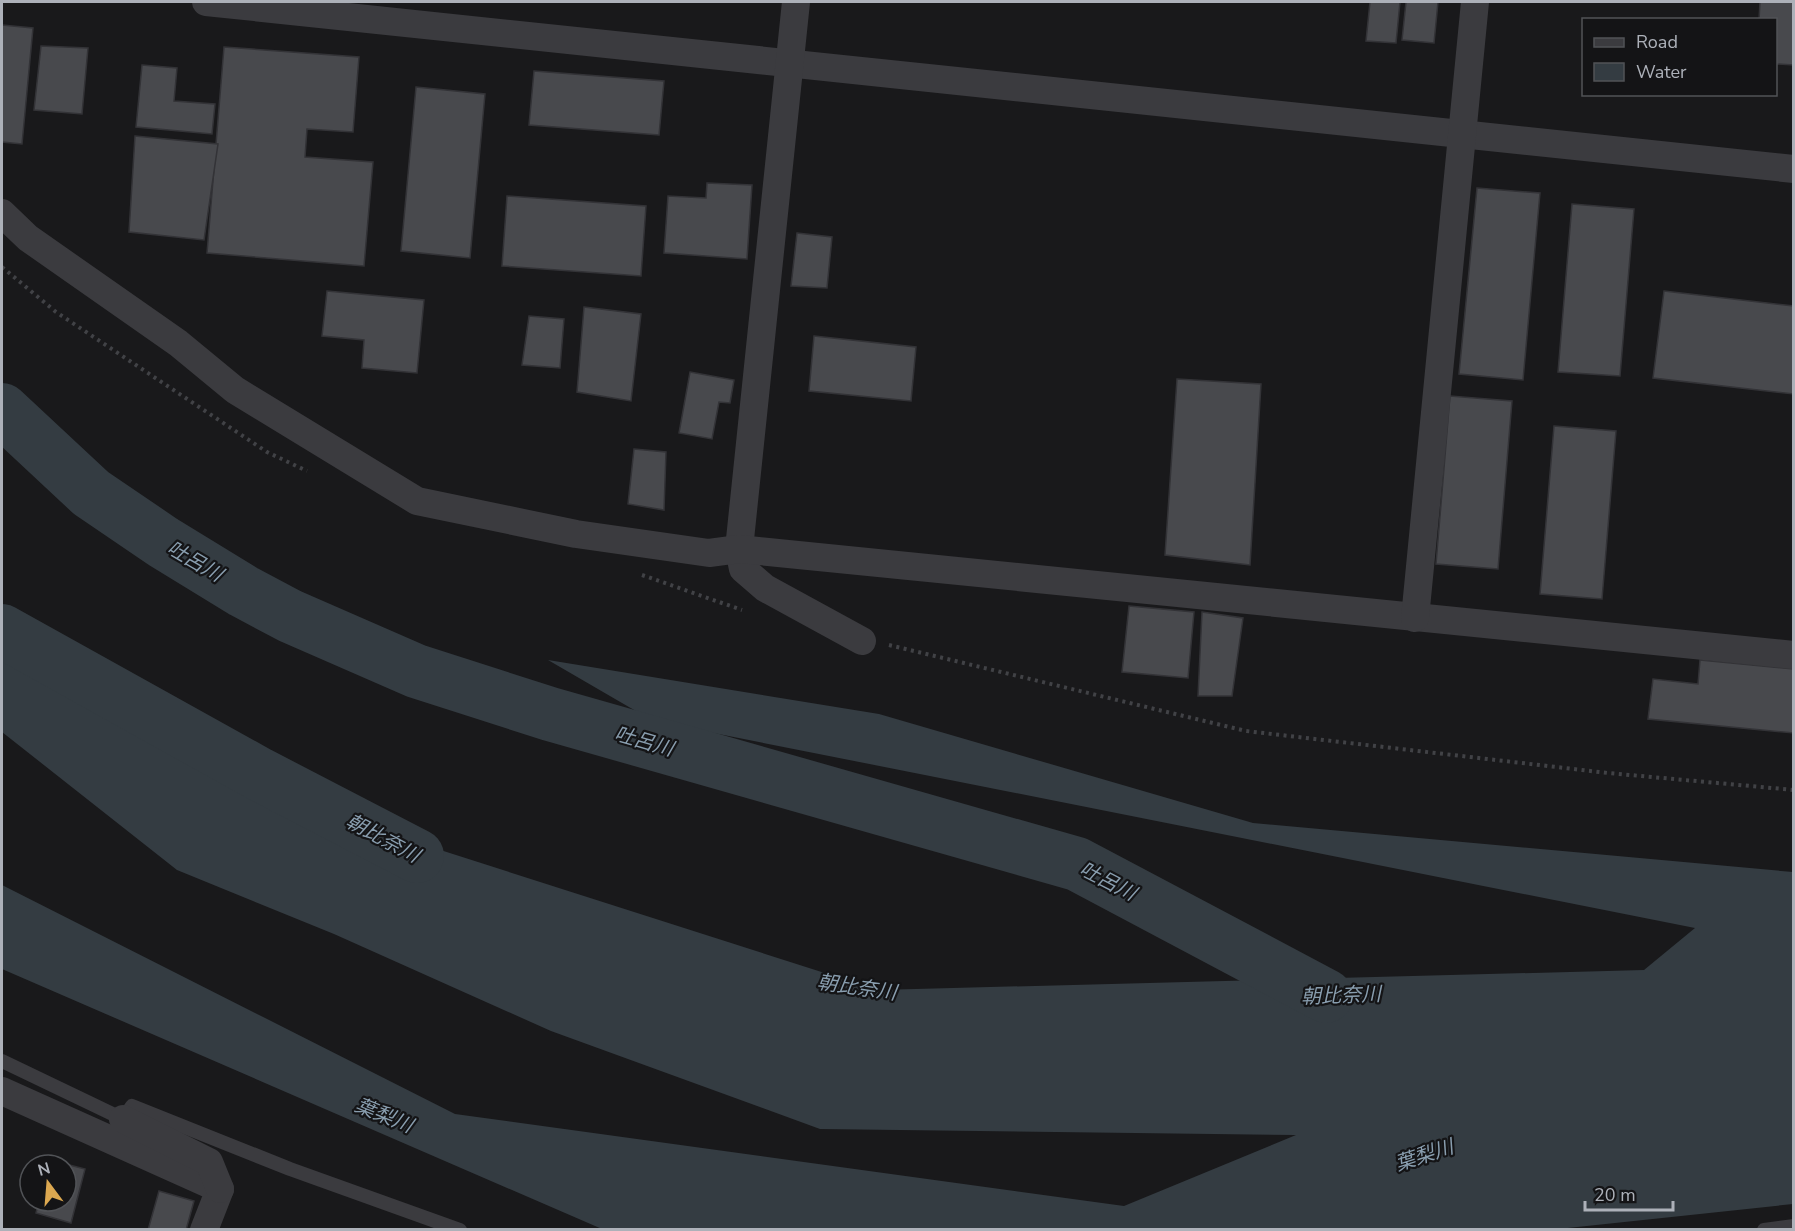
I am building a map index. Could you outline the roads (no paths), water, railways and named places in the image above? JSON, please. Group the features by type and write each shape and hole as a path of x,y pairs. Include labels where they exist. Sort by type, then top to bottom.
{"street":[{"path":"206,2 1794,169"},
{"path":"796,2 739,549 743,568 765,588 862,641"},
{"path":"1415,618 1475,2"},
{"path":"2,213 28,238 178,343 235,390 417,501 576,534 709,553 739,549 1794,655"},
{"path":"2,1091 219,1189"},
{"path":"123,1119 209,1162 219,1189 204,1230"}],"lane":[{"path":"2,1061 123,1119 132,1106 290,1169 460,1230"},
{"path":"1764,1230 1794,1226"}],"water":[{"name":"葉梨川","path":"2,636 284,800 878,990 1644,970 1695,928 653,721 548,660 879,714 1253,823 1793,872 1793,1204 1549,1230 602,1229 2,969 2,885 455,1114 1124,1206 1296,1135 820,1129 551,1031 334,934 177,870 2,732"}],"waterway":[{"name":"吐呂川","path":"2,410 91,493 163,542 243,591 290,616 416,671 550,714 1077,864 1326,996"},
{"name":"朝比奈川","path":"2,631 259,774 417,856"}]}
